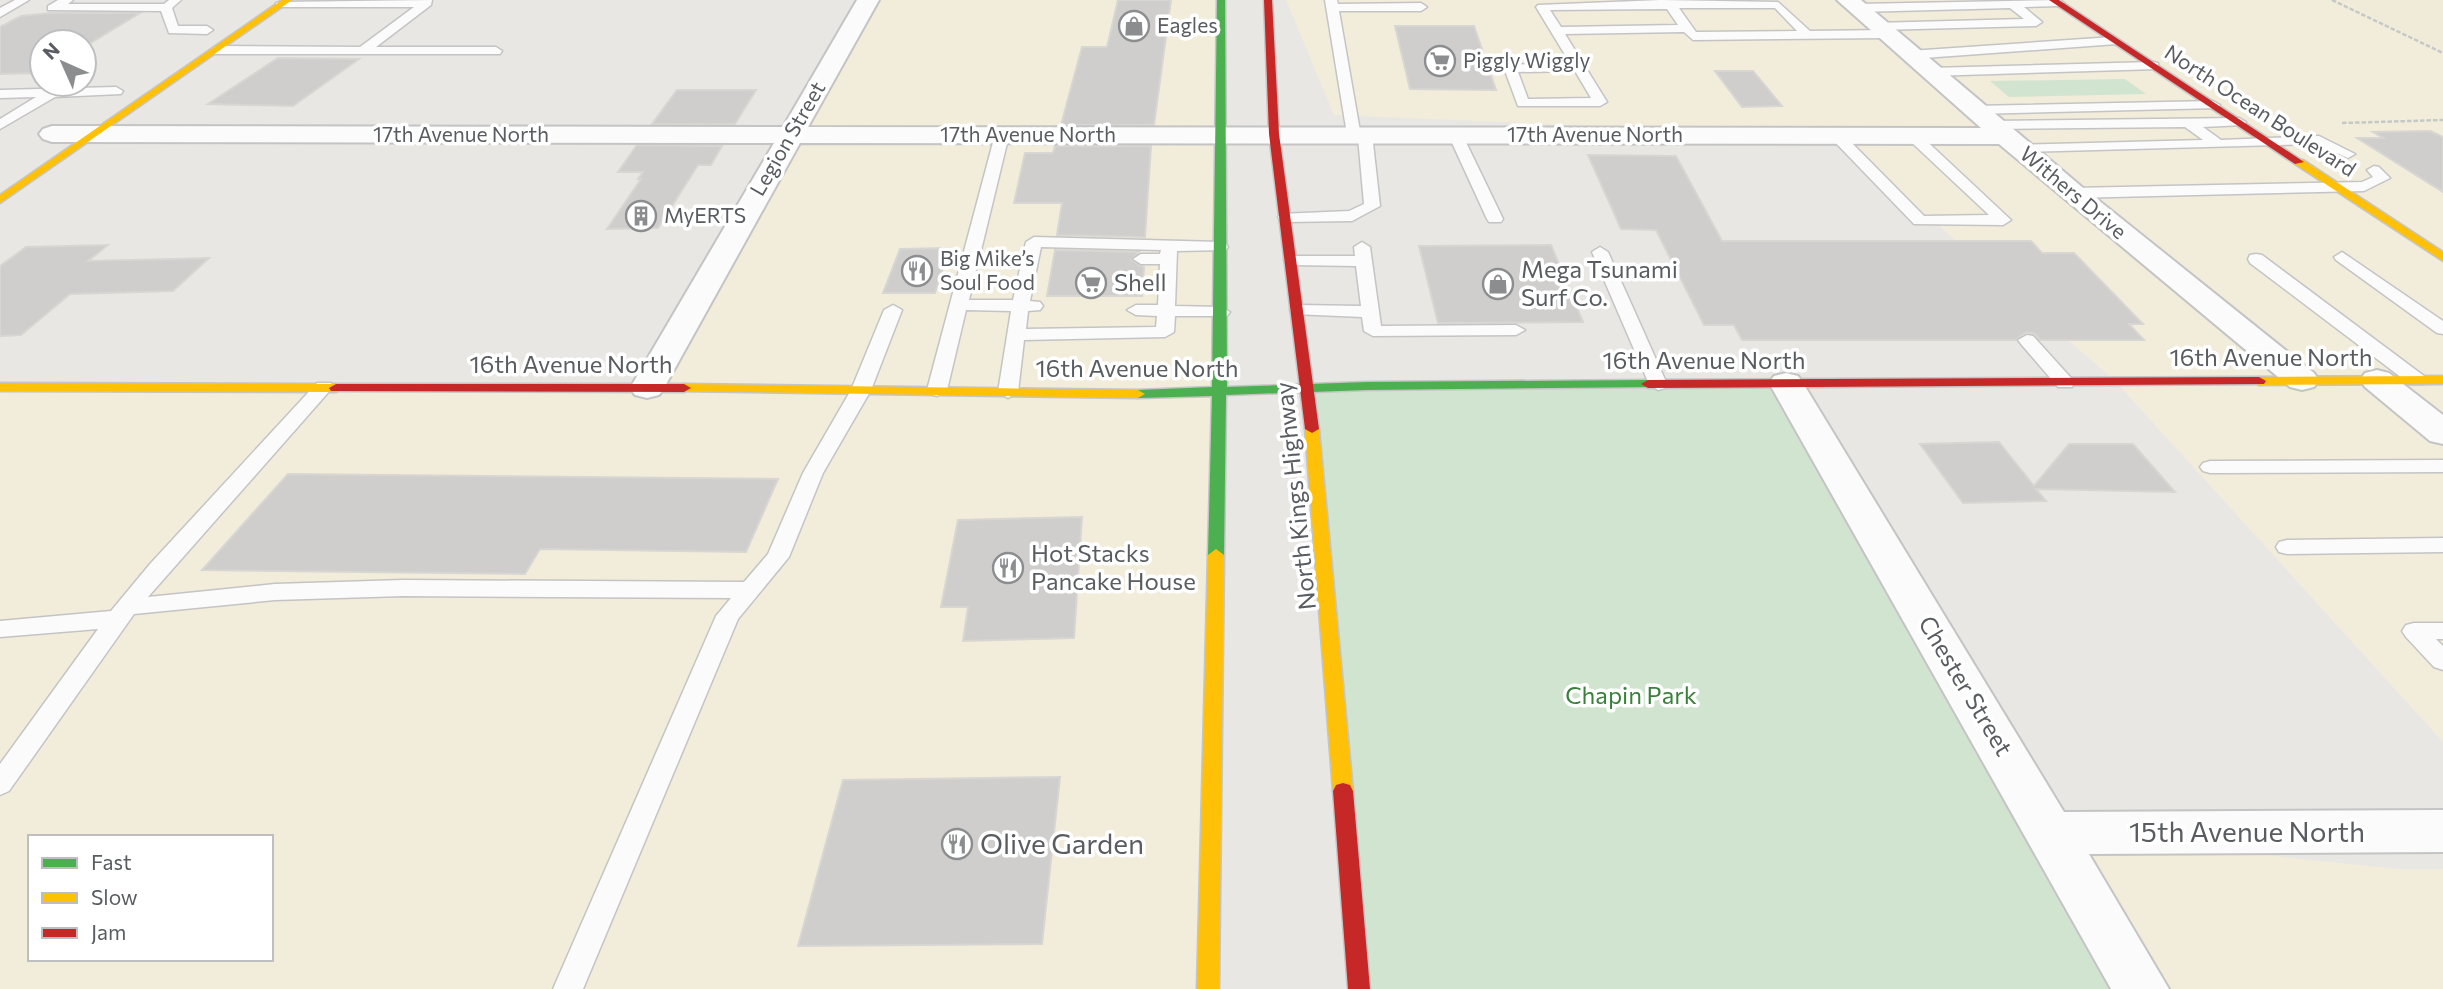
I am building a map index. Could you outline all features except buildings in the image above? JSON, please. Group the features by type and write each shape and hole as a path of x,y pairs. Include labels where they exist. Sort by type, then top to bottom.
{"main road":[{"path":"1208,989 1221,312 1222,0"},
{"name":"North Kings Highway","path":"1268,0 1274,134 1309,388 1339,712 1359,989"},
{"name":"North Ocean Boulevard","path":"2056,2 2443,257"},
{"path":"0,200 284,3"},
{"path":"184,45 212,26"},
{"path":"94,105 121,87"},
{"name":"16th Avenue North","path":"0,387 1218,392 1309,388 1658,384 2443,380"}],"street":[{"name":"Legion Street","path":"648,388 868,0"},
{"name":"Withers Drive","path":"1868,17 2072,193 2302,380"},
{"name":"17th Avenue North","path":"55,131 96,134 789,136 1913,136 1997,130"},
{"path":"2376,380 2443,433"},
{"name":"Chester Street","path":"1786,383 2141,989"},
{"name":"15th Avenue North","path":"2051,832 2443,831"}],"lane":[{"path":"0,0 24,0"},
{"path":"0,13 24,0"},
{"path":"67,0 52,8 166,7 178,0"},
{"path":"284,3 428,1"},
{"path":"365,49 428,1"},
{"path":"1669,2 1693,36 1807,35 1868,17 2056,2"},
{"path":"1579,67 1510,68 1523,103 1600,102 1579,67 1542,7 1669,2 1778,5 1807,35"},
{"path":"1286,217 1352,216 1371,206 1360,134 1332,4 1421,7"},
{"path":"1868,17 2036,22 2012,5"},
{"path":"166,7 173,30 212,26"},
{"path":"1557,31 1687,28"},
{"path":"1920,63 2113,41"},
{"path":"216,50 496,51"},
{"path":"1920,63 2153,66"},
{"path":"98,89 121,87"},
{"path":"0,94 28,93"},
{"path":"0,125 44,98"},
{"path":"1997,130 2213,105"},
{"path":"1997,130 2239,122"},
{"path":"2188,123 2218,144"},
{"path":"1997,130 2218,144 2319,140 2348,155"},
{"path":"1455,134 1495,219"},
{"path":"937,390 1002,135"},
{"path":"1837,136 1920,221 2003,220 1913,136"},
{"path":"2072,193 2339,187 2379,182 2384,178 2375,170"},
{"path":"1008,392 1017,335 1027,306 1038,256 1034,242 1169,252"},
{"path":"1142,259 1169,252 1220,247"},
{"path":"1017,335 1165,332 1169,252"},
{"path":"1600,252 1658,384"},
{"path":"1292,260 1362,254 1374,331 1516,330"},
{"path":"2342,257 2443,329"},
{"path":"2256,259 2417,380"},
{"path":"959,304 1027,306"},
{"path":"568,989 728,616 778,557 813,473 861,390 893,310"},
{"path":"1136,310 1221,312"},
{"path":"1299,310 1370,312"},
{"path":"2027,340 2065,383"},
{"path":"0,784 123,613 158,569 324,387"},
{"path":"2210,467 2443,466"},
{"path":"2287,547 2443,545"},
{"path":"0,629 275,592 377,589 750,590"},
{"path":"2443,631 2414,631 2443,660"}],"path":[{"path":"2332,0 2443,53"},
{"path":"2337,124 2443,120"}],"shaded area":[{"path":"868,0 1221,0 1207,989 0,989 0,386 647,388"},
{"path":"1286,0 2342,0 2443,51 2443,742 2116,382 1837,136 1334,115"},
{"path":"2051,833 2398,869 2443,869 2443,989 2142,989"}],"green space":[{"path":"2125,79 2146,94 2009,97 1990,81"},
{"name":"Chapin Park","path":"1786,383 2141,989 1359,989 1309,388"}],"sand":[{"path":"2342,0 2443,0 2443,51"}],"traffic: fast":[{"path":"1216,555 1221,312 1221,0"},
{"path":"1138,394 1367,386 1648,384"}],"traffic: slow":[{"path":"0,200 288,0"},
{"path":"2299,162 2443,257"},
{"path":"2259,381 2443,380"},
{"path":"0,387 336,388"},
{"path":"684,388 1138,394"},
{"path":"1312,429 1343,791"},
{"path":"1208,989 1216,555"}],"traffic: jam":[{"path":"1268,0 1274,134 1312,429"},
{"path":"2053,0 2299,162"},
{"path":"1648,384 2259,381"},
{"path":"336,388 684,388"},
{"path":"1343,791 1359,989"}],"place":[{"name":"Eagles","path":"1134,26"},
{"name":"Piggly Wiggly","path":"1440,61"},
{"name":"MyERTS","path":"641,216"},
{"name":"Big Mike’s Soul Food","path":"917,271"},
{"name":"Shell","path":"1091,283"},
{"name":"Mega Tsunami Surf Co.","path":"1498,284"},
{"name":"Hot Stacks Pancake House","path":"1008,568"},
{"name":"Olive Garden","path":"957,844"}]}
